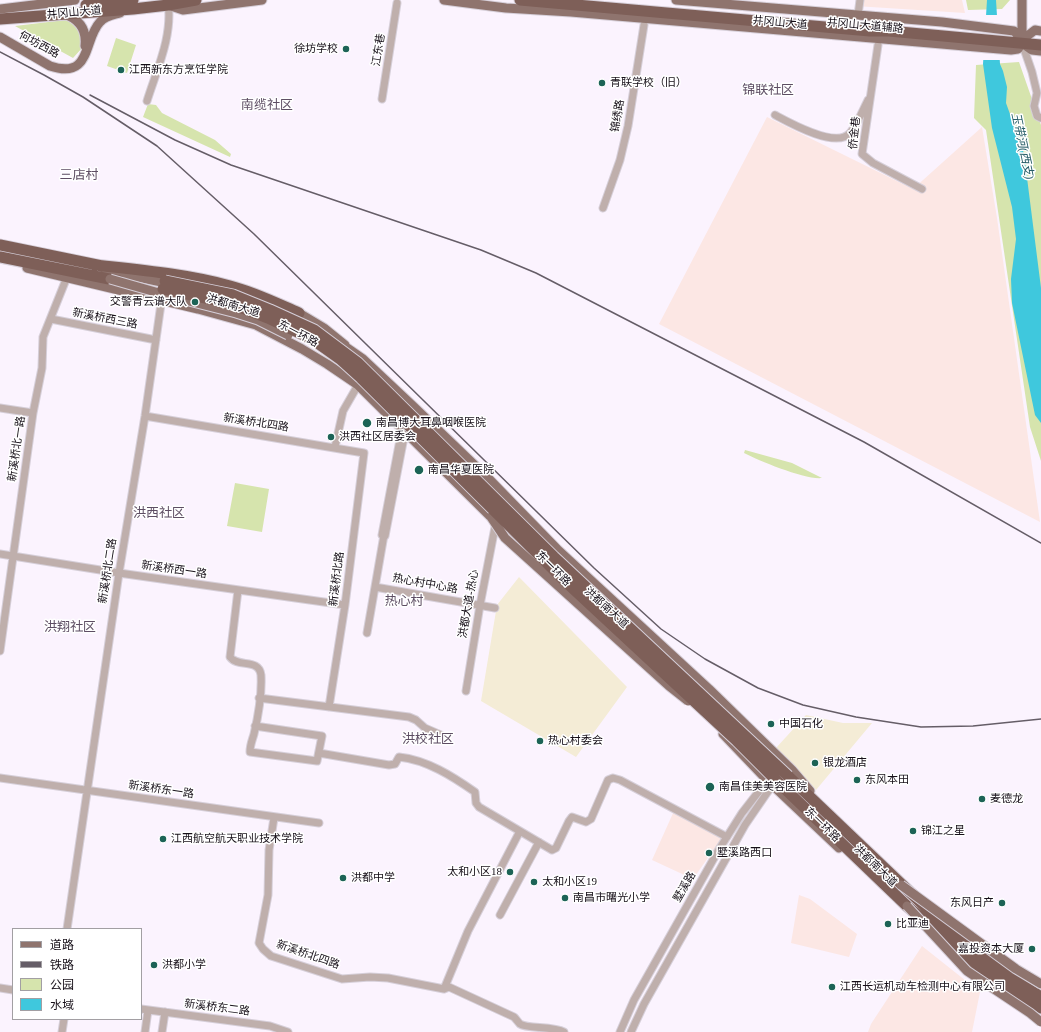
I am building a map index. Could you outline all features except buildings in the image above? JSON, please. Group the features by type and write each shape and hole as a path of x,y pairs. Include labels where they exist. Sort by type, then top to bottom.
{"highway":[{"name":"井冈山大道","path":"0,14 196,0"},
{"name":"井冈山大道","path":"520,0 697,7"},
{"name":"井冈山大道","path":"571,0 697,7 852,26 870,25 977,40 1007,40 1041,45"},
{"name":"井冈山大道","path":"0,19 64,14 133,4"},
{"name":"井冈山大道","path":"1022,42 1041,41"},
{"name":"东一环路","path":"1,246 233,295 314,330 358,363 554,557 757,746 959,939 1000,970 1041,997"},
{"name":"东一环路","path":"0,257 110,279 162,294 232,304 268,318 312,339 340,359 568,584 737,741 907,906 1034,1011"},
{"path":"94,265 192,277 231,286 258,295 299,313"}],"main road":[{"path":"0,9 75,0"},
{"path":"168,2 183,10 262,0"},
{"name":"井冈山大道辅路","path":"444,0 506,8 977,40"},
{"name":"井冈山大道辅路","path":"676,0 697,7 858,15 972,26 1007,40"},
{"path":"1022,0 1022,42"},
{"path":"0,1 5,4 22,7"},
{"path":"77,62 86,56 95,28 102,20 133,4"},
{"path":"64,14 79,22 85,30 85,46 77,62"},
{"path":"1022,42 1035,30 1041,31"},
{"name":"何坊西路","path":"1,34 54,62 66,66 77,62"},
{"path":"1022,42 1032,50 1041,51"},
{"name":"洪都南大道","path":"1,246 223,295 266,306 326,334 364,359 487,477 557,549 709,689 935,914 972,946 1002,968 1041,991"},
{"name":"洪都南大道","path":"0,261 67,277 162,294 256,324 302,349 355,383 493,520 684,695 770,783 907,914 970,967 1041,1016"},
{"path":"110,279 258,320 288,335 329,359 355,383"},
{"path":"299,313 324,328 364,359"},
{"path":"493,520 505,538 669,686 737,741"},
{"path":"901,885 1016,969 1041,984"},
{"path":"1034,1011 1041,1019"},
{"path":"1034,1011 1041,1022"}],"street":[{"path":"858,15 860,0"},
{"path":"147,101 167,39 169,23 168,2"},
{"name":"江东巷","path":"382,99 397,3"},
{"name":"锦绣路","path":"603,208 620,160 628,126 644,25"},
{"path":"1022,42 1037,93 1034,106 1037,116 1041,118"},
{"name":"侨金巷","path":"878,46 862,154 873,163 922,189"},
{"path":"775,116 810,133 833,138 845,137 851,133 871,95"},
{"name":"新溪桥北一路","path":"0,652 33,413 42,368 43,337 67,277"},
{"name":"新溪桥北二路","path":"66,928 88,790 119,573 145,416 162,294"},
{"name":"新溪桥西三路","path":"51,320 156,340"},
{"path":"336,447 343,410 355,383"},
{"path":"0,408 33,413"},
{"name":"新溪桥北四路","path":"145,416 364,452"},
{"path":"367,633 384,535 382,535 404,431"},
{"name":"新溪桥北路","path":"329,707 345,605 364,452"},
{"name":"洪都大道-热心","path":"466,691 493,520"},
{"name":"新溪桥西一路","path":"0,554 119,573 345,605"},
{"name":"热心村中心路","path":"375,587 495,608"},
{"path":"238,590 230,655 234,661 256,666 261,671 262,681 255,726 250,742 250,752 317,761 322,736 255,726"},
{"path":"259,698 409,717 416,720 425,728 441,735"},
{"path":"319,753 389,765 394,764 399,757 424,762 441,770 475,792 476,803 479,807 550,849 555,849 569,820 572,818 589,822 608,780 613,778 620,780 727,837"},
{"name":"墅溪路","path":"620,1032 634,1000 727,837 742,813 770,783 782,761"},
{"name":"墅溪路","path":"770,783 792,770"},
{"name":"新溪桥东一路","path":"0,778 274,818 319,823"},
{"name":"墅溪路","path":"631,1032 644,1004 745,825 769,790 770,783"},
{"name":"新溪桥北四路","path":"274,818 269,850 268,895 259,943 271,956 342,979 370,977 388,978 444,989 448,987 514,1017 521,1025 548,1028 564,1032"},
{"path":"444,989 468,930 520,831"},
{"path":"500,915 539,842"},
{"path":"0,988 12,990"},
{"path":"145,1009 145,1032"},
{"name":"新溪桥东二路","path":"145,1009 270,1026 288,1032"},
{"path":"162,1032 165,1012"},
{"path":"62,1032 64,1020"}],"shaded area":[{"path":"856,0 962,0 965,13 855,6"},
{"path":"767,117 913,189 982,127 997,218 1040,522 659,324"},
{"path":"519,577 627,687 576,757 481,701 497,605"},
{"path":"806,715 843,723 872,723 816,790 776,748"},
{"path":"674,811 722,838 693,879 652,860"},
{"path":"799,895 810,899 857,934 849,957 791,943"},
{"path":"922,946 980,992 972,1032 868,1032 871,1024"}],"green space":[{"path":"966,0 1010,0 1002,9 968,10"},
{"path":"68,20 78,26 83,47 73,58 15,26"},
{"path":"116,38 136,45 127,73 107,66"},
{"path":"1019,62 1041,125 1041,461 1030,427 986,130 974,118 976,65"},
{"path":"148,104 156,105 162,113 215,140 231,154 230,157 143,117"},
{"path":"745,450 792,463 822,478 814,478 794,473 761,461 744,453"},
{"path":"235,483 269,489 262,532 227,526"}],"water":[{"path":"987,0 996,0 1000,64 1007,87 1006,103 1023,150 1025,162 1041,288 1041,423 1035,415 1012,303 1011,279 1016,239 1012,207 992,128 983,64"}],"pier":[{"path":"984,15 998,15 1001,60 982,60"}],"railway":[{"path":"0,52 83,97 157,146 254,234 594,568 661,629 705,659 758,688 803,705 856,717 921,727 973,726 1041,719"},
{"path":"90,95 175,140 231,165 481,250 536,273 864,442 1041,543"}],"place":[{"name":"徐坊学校","path":"346,49"},
{"name":"江西新东方烹饪学院","path":"121,70"},
{"name":"青联学校（旧）","path":"602,83"},
{"name":"交警青云谱大队","path":"195,302"},
{"name":"南昌博大耳鼻咽喉医院","path":"367,423"},
{"name":"洪西社区居委会","path":"331,437"},
{"name":"南昌华夏医院","path":"419,470"},
{"name":"中国石化","path":"771,724"},
{"name":"热心村委会","path":"540,741"},
{"name":"银龙酒店","path":"815,763"},
{"name":"东风本田","path":"857,780"},
{"name":"南昌佳美美容医院","path":"710,787"},
{"name":"麦德龙","path":"982,799"},
{"name":"锦江之星","path":"913,831"},
{"name":"江西航空航天职业技术学院","path":"163,839"},
{"name":"墅溪路西口","path":"709,853"},
{"name":"太和小区18","path":"510,872"},
{"name":"洪都中学","path":"343,878"},
{"name":"太和小区19","path":"534,882"},
{"name":"南昌市曙光小学","path":"565,898"},
{"name":"东风日产","path":"1002,903"},
{"name":"比亚迪","path":"888,924"},
{"name":"嘉投资本大厦","path":"1032,949"},
{"name":"洪都小学","path":"154,965"},
{"name":"江西长运机动车检测中心有限公司","path":"832,987"}],"district":[{"name":"锦联社区","path":"768,91"},
{"name":"南缆社区","path":"267,106"},
{"name":"三店村","path":"79,176"},
{"name":"洪西社区","path":"159,514"},
{"name":"热心村","path":"404,602"},
{"name":"洪翔社区","path":"70,628"},
{"name":"洪校社区","path":"428,740"}],"water label":[{"name":"玉带河(西支)","path":"1022,146"}]}
